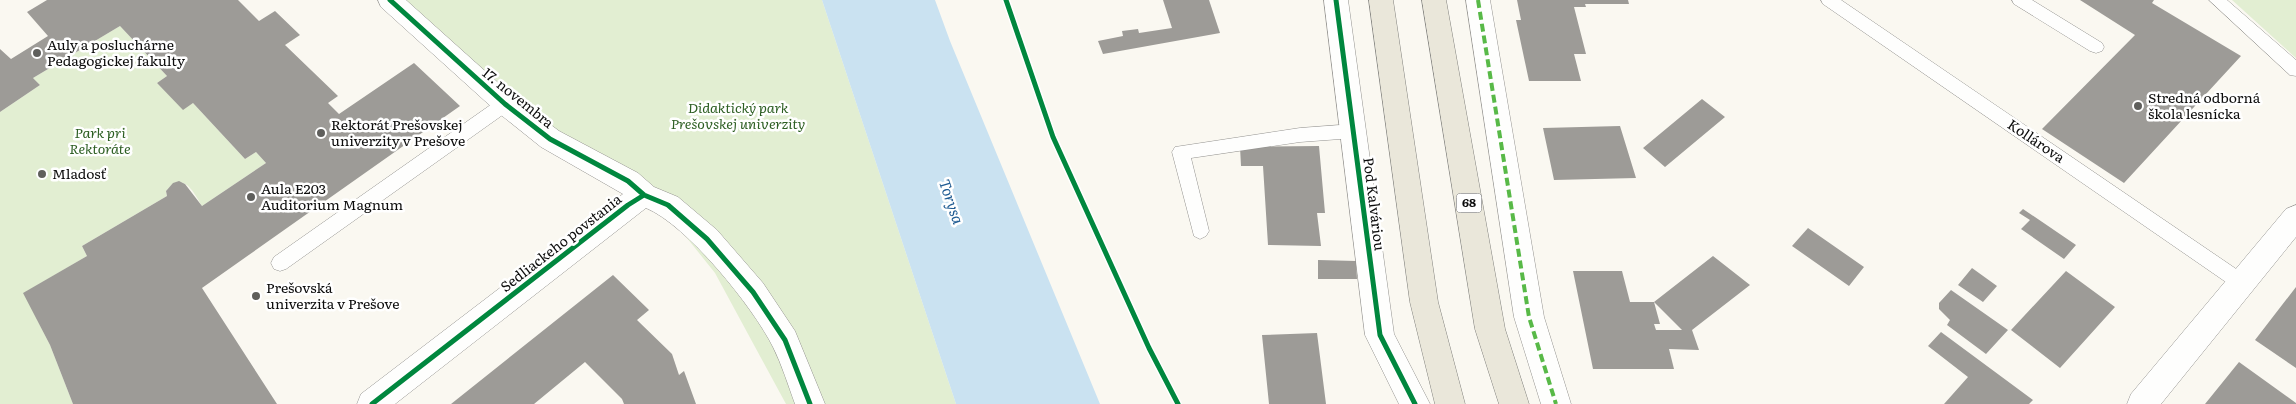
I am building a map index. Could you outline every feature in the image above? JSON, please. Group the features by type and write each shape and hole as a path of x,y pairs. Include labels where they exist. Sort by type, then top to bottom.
{"main road":[{"path":"1381,0 1424,302 1450,404"},
{"name":"68","path":"1434,0 1490,329 1514,404"}],"street":[{"name":"17. novembra","path":"390,0 505,104 550,139 628,181 644,195"},
{"name":"Pod Kalváriou","path":"1336,0 1380,335 1415,404"},
{"path":"1478,0 1529,317 1556,404"},
{"path":"644,195 668,205 707,239 753,292 785,340 810,404"},
{"name":"Sedliackeho povstania","path":"372,404 628,205 644,195"},
{"path":"2142,404 2296,217"}],"lane":[{"name":"Kollárova","path":"1830,0 2242,283"},
{"path":"2020,0 2096,47"},
{"path":"2217,0 2296,70"},
{"path":"280,263 505,104"},
{"path":"1200,231 1181,152 1300,135 1354,131"}],"green space":[{"name":"Didaktický park Prešovskej univerzity","path":"386,0 822,0 956,404 786,404 715,273 647,188 589,169"},
{"path":"2232,0 2296,0 2296,58"},
{"name":"Park pri Rektoráte","path":"120,26 167,76 157,83 183,109 193,103 245,159 256,152 266,163 202,206 187,185 177,182 166,191 167,196 82,246 87,256 24,293 50,345 73,404 0,404 0,112 40,85 33,78"}],"water":[{"name":"Torysa","path":"822,0 935,0 950,41 1100,404 956,404"}],"building":[{"path":"47,0 238,0 259,21 275,11 300,35 285,45 338,96 328,103 339,114 414,63 460,106 202,288 277,404 73,404 50,345 23,293 87,256 82,246 167,196 166,191 173,183 179,181 185,184 202,206 266,163 256,152 245,159 193,103 183,110 157,83 167,76 120,26 33,78 40,85 0,112 0,49 11,59 48,36 27,12"},
{"path":"1163,0 1209,0 1220,33 1103,54 1098,41 1123,36 1122,31 1138,29 1139,33 1172,28"},
{"path":"1517,0 1628,0 1629,4 1585,4 1586,7 1574,7 1586,54 1574,54 1581,81 1529,81 1516,20 1521,20"},
{"path":"2080,0 2154,0 2152,3 2241,56 2124,183 2042,129 2135,35"},
{"path":"1702,99 1725,117 1665,167 1643,148"},
{"path":"1620,126 1636,178 1554,180 1543,128"},
{"path":"1319,146 1325,213 1317,213 1321,246 1268,245 1263,166 1241,166 1240,147"},
{"path":"2023,209 2076,245 2064,259 2021,229 2030,220 2019,213"},
{"path":"1808,228 1864,267 1849,286 1792,246"},
{"path":"1713,256 1750,285 1692,330 1699,350 1669,349 1674,369 1593,369 1573,271 1622,271 1630,302 1654,302","holes":["1654,302 1682,330 1656,330 1654,324 1660,324"]},
{"path":"1318,260 1356,261 1357,279 1318,279"},
{"path":"1972,268 1997,286 1983,302 1958,285"},
{"path":"2066,271 2115,307 2060,368 2011,330"},
{"path":"613,275 649,310 637,320 672,354 679,375 684,371 696,404 624,404 622,399 585,362 534,404 451,404"},
{"path":"2296,287 2296,368 2255,340"},
{"path":"1951,290 2008,330 1986,354 1947,325 1950,320 1939,309 1939,303"},
{"path":"1941,332 2033,400 2029,404 1944,404 1968,377 1928,346"},
{"path":"1317,333 1326,404 1269,404 1262,335"},
{"path":"2239,362 2296,403 2296,404 2205,404"}],"marked path":[{"path":"1478,0 1529,317 1556,404"}],"cycle path":[{"path":"390,0 505,104 550,139 628,181 644,195 668,205 707,239 753,292 785,340 810,404"},
{"path":"1006,0 1053,137 1149,348 1178,404"},
{"path":"1336,0 1380,335 1415,404"},
{"path":"372,404 628,205 644,195"}],"place":[{"name":"Auly a posluchárne Pedagogickej fakulty","path":"37,53"},
{"name":"Stredná odborná škola lesnícka","path":"2138,106"},
{"name":"Rektorát Prešovskej univerzity v Prešove","path":"321,133"},
{"name":"Mladosť","path":"42,174"},
{"name":"Aula E203 Auditorium Magnum","path":"251,197"},
{"name":"Prešovská univerzita v Prešove","path":"256,296"}]}
